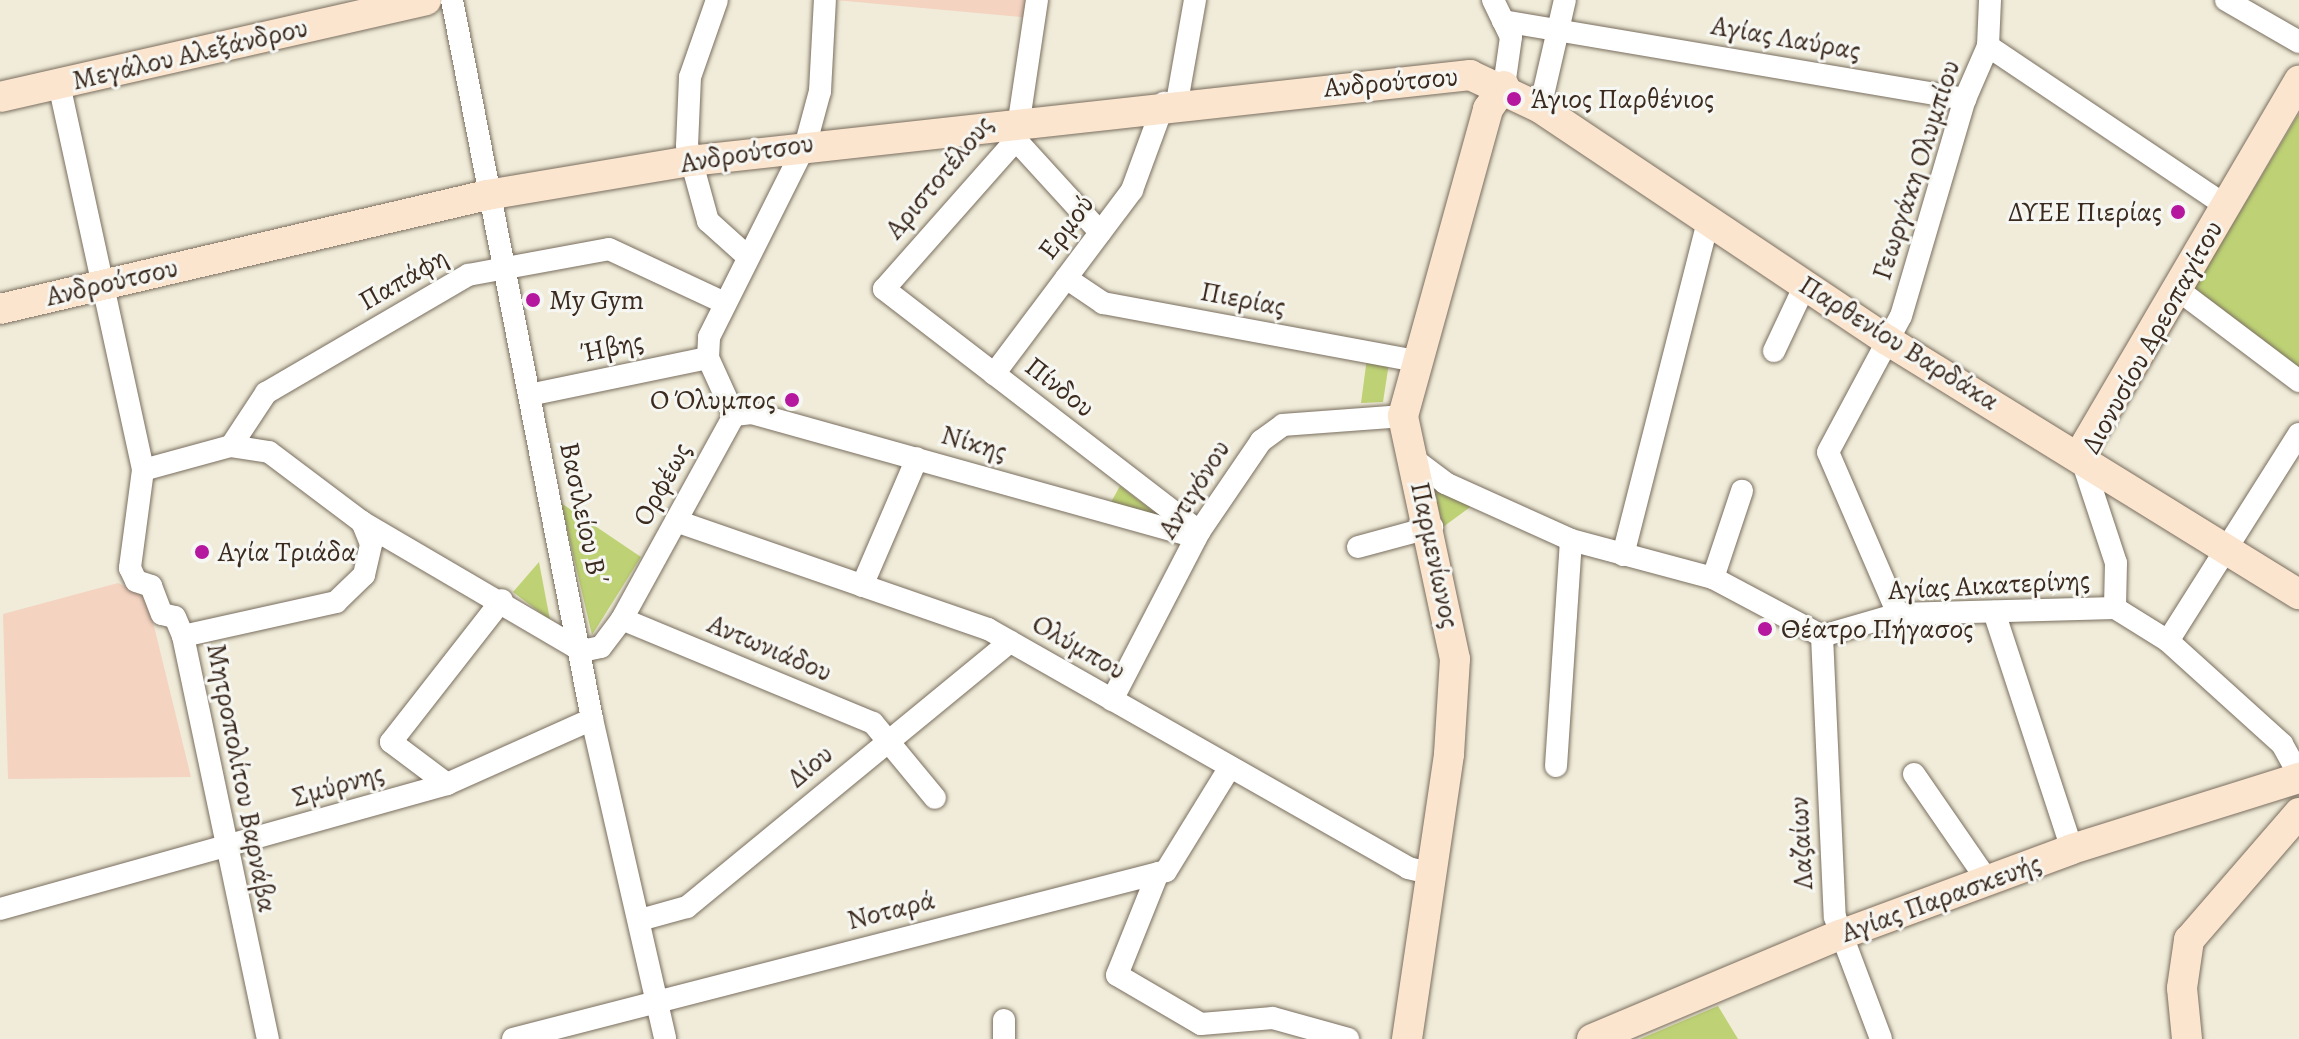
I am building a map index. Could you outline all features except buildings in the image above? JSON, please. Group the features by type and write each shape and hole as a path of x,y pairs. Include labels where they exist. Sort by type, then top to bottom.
{"street":[{"name":"Μεγάλου Αλεξάνδρου","path":"0,97 426,0"},
{"name":"Βασιλείου Β΄","path":"452,0 487,195 582,651 592,719 665,1039"},
{"path":"717,0 683,111 690,161 708,221 748,257"},
{"path":"734,415 708,358 725,303 806,143 820,91 825,0"},
{"name":"Αριστοτέλους","path":"884,289 1018,131 1037,0"},
{"name":"Ερμού","path":"994,374 1132,190 1170,102 1195,0"},
{"path":"1493,0 1511,37 1504,86"},
{"path":"1540,108 1565,0"},
{"path":"2226,0 2299,42"},
{"name":"Γεωργάκη Ολυμπίου","path":"1898,614 1828,452 1901,316 1965,99 1988,46 1996,4"},
{"name":"Αγίας Λαύρας","path":"1503,21 1965,99"},
{"path":"1988,46 2226,206"},
{"name":"Ανδρούτσου","path":"0,309 487,195 806,143 1018,131 1170,102 1470,75 1504,86"},
{"name":"Διονυσίου Αρεοπαγίτου","path":"2115,608 2116,563 2080,454 2299,80"},
{"name":"Μητροπολίτου Βαρνάβα","path":"59,84 100,285 143,470 130,568 183,636 224,850 268,1039"},
{"name":"Παρθενίου Βαρδάκα","path":"1504,86 1887,340 2080,454 2299,594"},
{"name":"Παρμενίωνος","path":"1407,1039 1429,873 1449,754 1455,659 1432,527 1403,416 1415,361 1488,109 1504,86"},
{"path":"1018,131 1100,232"},
{"path":"1623,555 1708,221"},
{"name":"Παπάφη","path":"231,446 266,393 468,275 502,267 517,270 568,253 609,249 725,303"},
{"name":"Πιερίας","path":"1066,278 1103,303 1415,361"},
{"path":"1774,351 1805,285"},
{"name":"Πίνδου","path":"884,289 1198,535"},
{"path":"2177,289 2299,381"},
{"name":"Ήβης","path":"529,395 708,358"},
{"name":"Νίκης","path":"734,415 917,458 1198,535"},
{"name":"Ορφέως","path":"582,651 601,647 622,619 734,415"},
{"name":"Αντιγόνου","path":"1112,700 1198,535 1261,441 1283,425 1403,416"},
{"path":"2168,641 2299,434"},
{"path":"143,470 231,446 269,452 362,522 502,600 582,651"},
{"path":"862,586 917,458"},
{"path":"1415,460 1445,483 1571,540 1713,578 1822,636"},
{"path":"1713,578 1742,491"},
{"name":"Ολύμπου","path":"676,521 1010,642 1408,868 1429,873"},
{"path":"183,636 336,602 364,575 371,544 362,522"},
{"path":"1358,547 1432,527"},
{"path":"1556,766 1571,540"},
{"path":"447,784 391,742 502,600"},
{"name":"Αγίας Αικατερίνης","path":"1822,636 1898,614 2115,608 2168,641 2282,744 2299,777"},
{"path":"1994,612 2072,849"},
{"name":"Αντωνιάδου","path":"622,619 873,723 890,739 935,798"},
{"name":"Λαζαίων","path":"1822,636 1840,935 1881,1039"},
{"name":"Δίου","path":"640,920 687,907 1010,642"},
{"name":"Σμύρνης","path":"0,909 224,850 447,784 592,719"},
{"path":"1230,767 1158,873 1117,975 1201,1024 1273,1018 1348,1039"},
{"path":"1914,774 1987,880"},
{"name":"Αγίας Παρασκευής","path":"1592,1039 1840,935 1987,880 2072,849 2299,777"},
{"path":"2187,1039 2182,988 2189,940 2299,813"},
{"name":"Νοταρά","path":"513,1039 1158,873"}],"shaded area":[{"path":"835,0 1033,0 1031,18"},
{"path":"118,583 141,594 151,614 191,777 8,779 3,614"}],"green space":[{"path":"2299,113 2299,369 2194,289"},
{"path":"1367,358 1389,363 1383,402 1361,403"},
{"path":"1120,486 1162,518 1110,504"},
{"path":"1433,487 1473,505 1443,527"},
{"path":"561,503 641,557 592,635"},
{"path":"539,562 550,620 513,592"},
{"path":"1718,1006 1738,1039 1640,1039"}],"place":[{"name":"Άγιος Παρθένιος","path":"1514,99"},
{"name":"ΔΥΕΕ Πιερίας","path":"2178,212"},
{"name":"My Gym","path":"533,300"},
{"name":"Ο Όλυμπος","path":"792,400"},
{"name":"Αγία Τριάδα","path":"202,552"},
{"name":"Θέατρο Πήγασος","path":"1765,629"}]}
